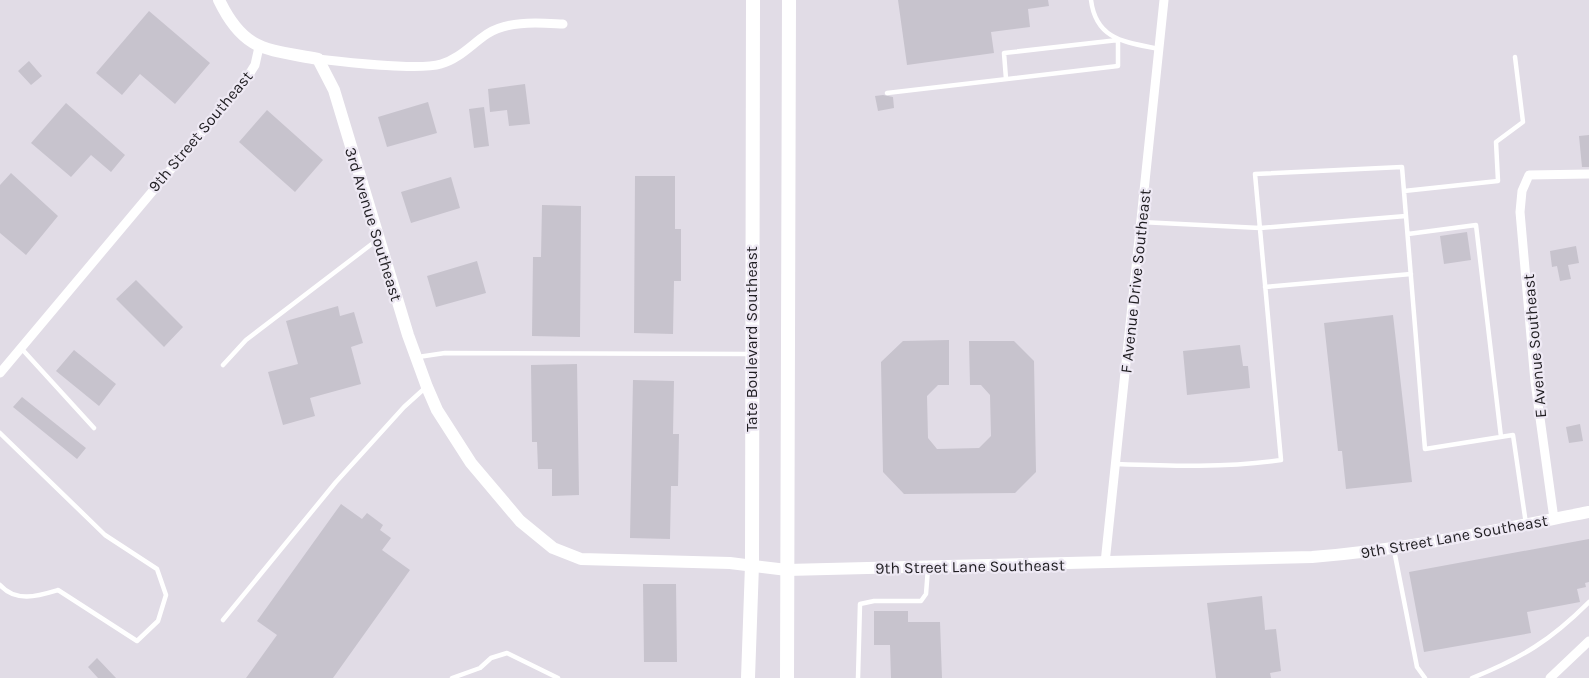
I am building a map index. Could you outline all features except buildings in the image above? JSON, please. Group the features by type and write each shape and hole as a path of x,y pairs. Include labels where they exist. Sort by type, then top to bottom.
{"main road":[{"name":"Tate Boulevard Southeast","path":"748,678 752,565 753,0"},
{"path":"787,678 789,0"}],"street":[{"path":"219,0 234,28 259,47 318,59 431,66 449,61 500,28 536,23 563,24"},
{"name":"F Avenue Drive Southeast","path":"1105,562 1164,0"},
{"name":"9th Street Southeast","path":"0,373 244,81 255,65 259,47"},
{"name":"3rd Avenue Southeast","path":"318,59 334,90 416,358 428,388"},
{"name":"E Avenue Southeast","path":"1554,519 1535,382 1520,212 1522,191 1529,175 1589,174"},
{"name":"9th Street Lane Southeast","path":"428,388 456,442 520,522 553,548 594,561 752,565 787,570 1312,557 1394,549 1589,512"},
{"path":"1553,675 1589,641"}],"lane":[{"path":"1091,0 1100,28 1119,40"},
{"path":"887,93 1118,66 1119,40"},
{"path":"1006,79 1004,53 1119,40 1159,49"},
{"path":"1404,191 1498,180 1496,142 1522,122 1515,57"},
{"path":"1116,464 1173,466 1253,464 1281,460 1255,174 1402,167 1425,449 1513,435 1526,524"},
{"path":"1141,222 1260,228 1406,216"},
{"path":"1408,234 1476,225 1501,437"},
{"path":"223,365 246,340 379,238"},
{"path":"1265,287 1411,274"},
{"path":"21,348 94,428"},
{"path":"416,358 444,353 751,354"},
{"path":"223,620 336,482 404,407 428,388"},
{"path":"0,433 105,535 157,568 166,595 158,621 137,641 58,590 29,599 6,592 0,585"},
{"path":"1394,549 1416,667 1425,678"},
{"path":"858,678 860,604 874,601 921,601 926,594 928,566"},
{"path":"1472,678 1515,661 1564,627 1589,602"},
{"path":"452,678 480,668 491,658 507,653 558,678"}]}
